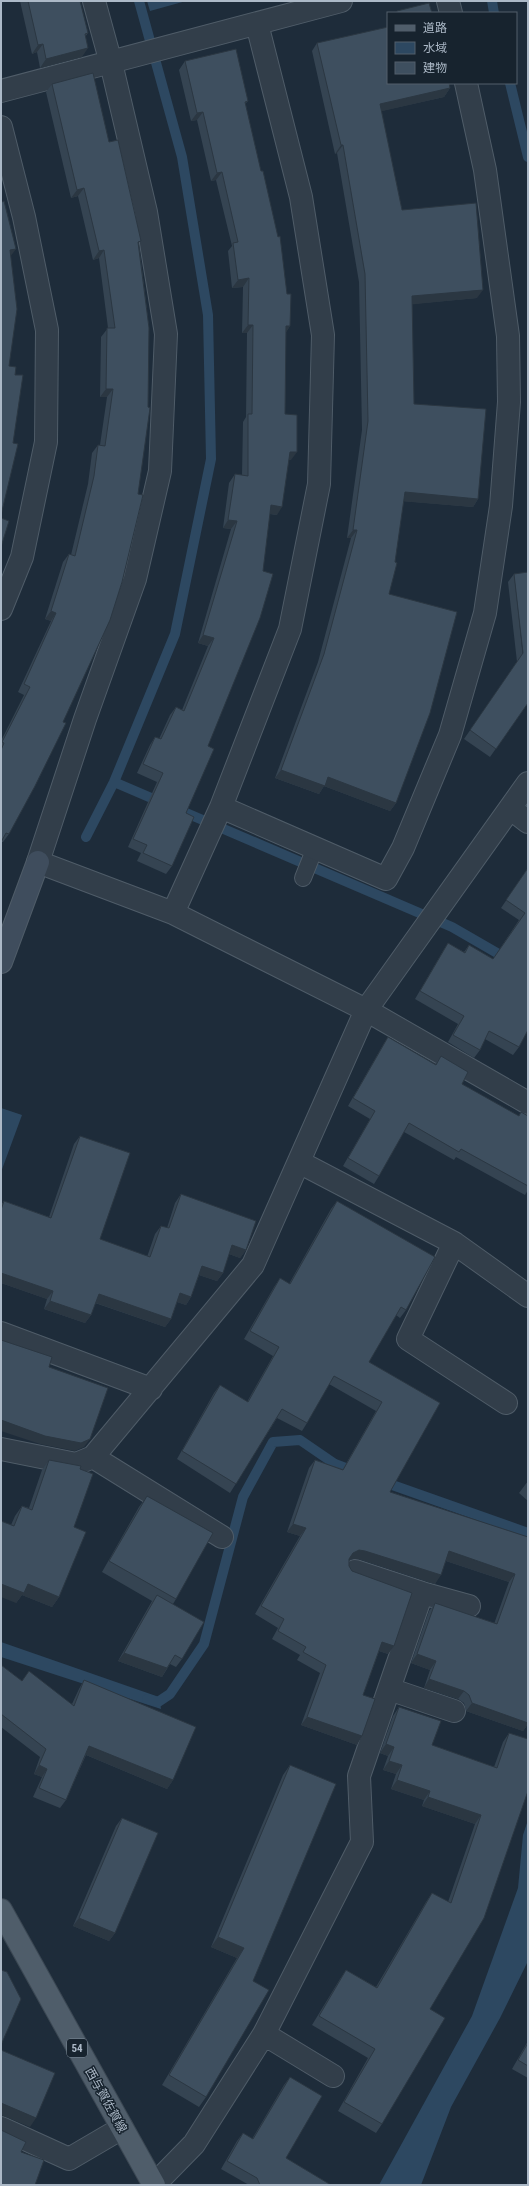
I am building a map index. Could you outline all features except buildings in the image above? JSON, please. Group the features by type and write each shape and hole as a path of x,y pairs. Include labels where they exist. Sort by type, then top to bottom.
{"main road":[{"name":"西与賀佐賀線","path":"1,1910 154,2185"}],"street":[{"path":"1,961 38,862 85,720 135,579 160,471 166,334 146,212 111,63 94,1"},
{"path":"1,91 341,1"},
{"path":"448,1 451,12"},
{"path":"173,914 215,819 290,629 319,484 323,335 301,197 257,24"},
{"path":"215,819 315,848 386,879 403,848 450,735 485,613 501,506 509,402 508,336 484,170 466,84"},
{"path":"1,127 24,217 48,330 46,442 22,557 1,610"},
{"path":"1,1448 76,1464 94,1457 253,1265 366,1010 528,783"},
{"path":"510,808 528,822"},
{"path":"38,862 173,914 366,1010 528,1103"},
{"path":"299,1162 454,1243 528,1296"},
{"path":"454,1243 408,1340 506,1403"},
{"path":"1,1333 151,1389"},
{"path":"94,1457 222,1537"},
{"path":"355,1571 422,1593 469,1606"},
{"path":"154,2185 194,2144 264,2034 362,1842 360,1776 422,1593"},
{"path":"390,1689 454,1711"},
{"path":"264,2034 333,2076"},
{"path":"1,2128 69,2159 122,2128"}],"lane":[{"path":"303,878 315,848"}],"water":[{"path":"147,1 186,1 150,11"},
{"path":"487,1 497,1 499,12 489,12"},
{"path":"1,1108 22,1115 1,1172"},
{"path":"1,1642 159,1697 161,1709 1,1657"},
{"path":"528,1820 528,1961 500,2018 451,2107 421,2185 379,2185 472,2016 518,1888 523,1835"}],"waterway":[{"path":"86,837 114,782 175,634 211,459 208,315 182,157 139,1"},
{"path":"510,84 528,157"},
{"path":"114,782 452,927 528,971"},
{"path":"147,1699 158,1702 170,1694 204,1644 243,1497 273,1442 300,1440 335,1464 356,1472"},
{"path":"381,1481 528,1533"}]}
